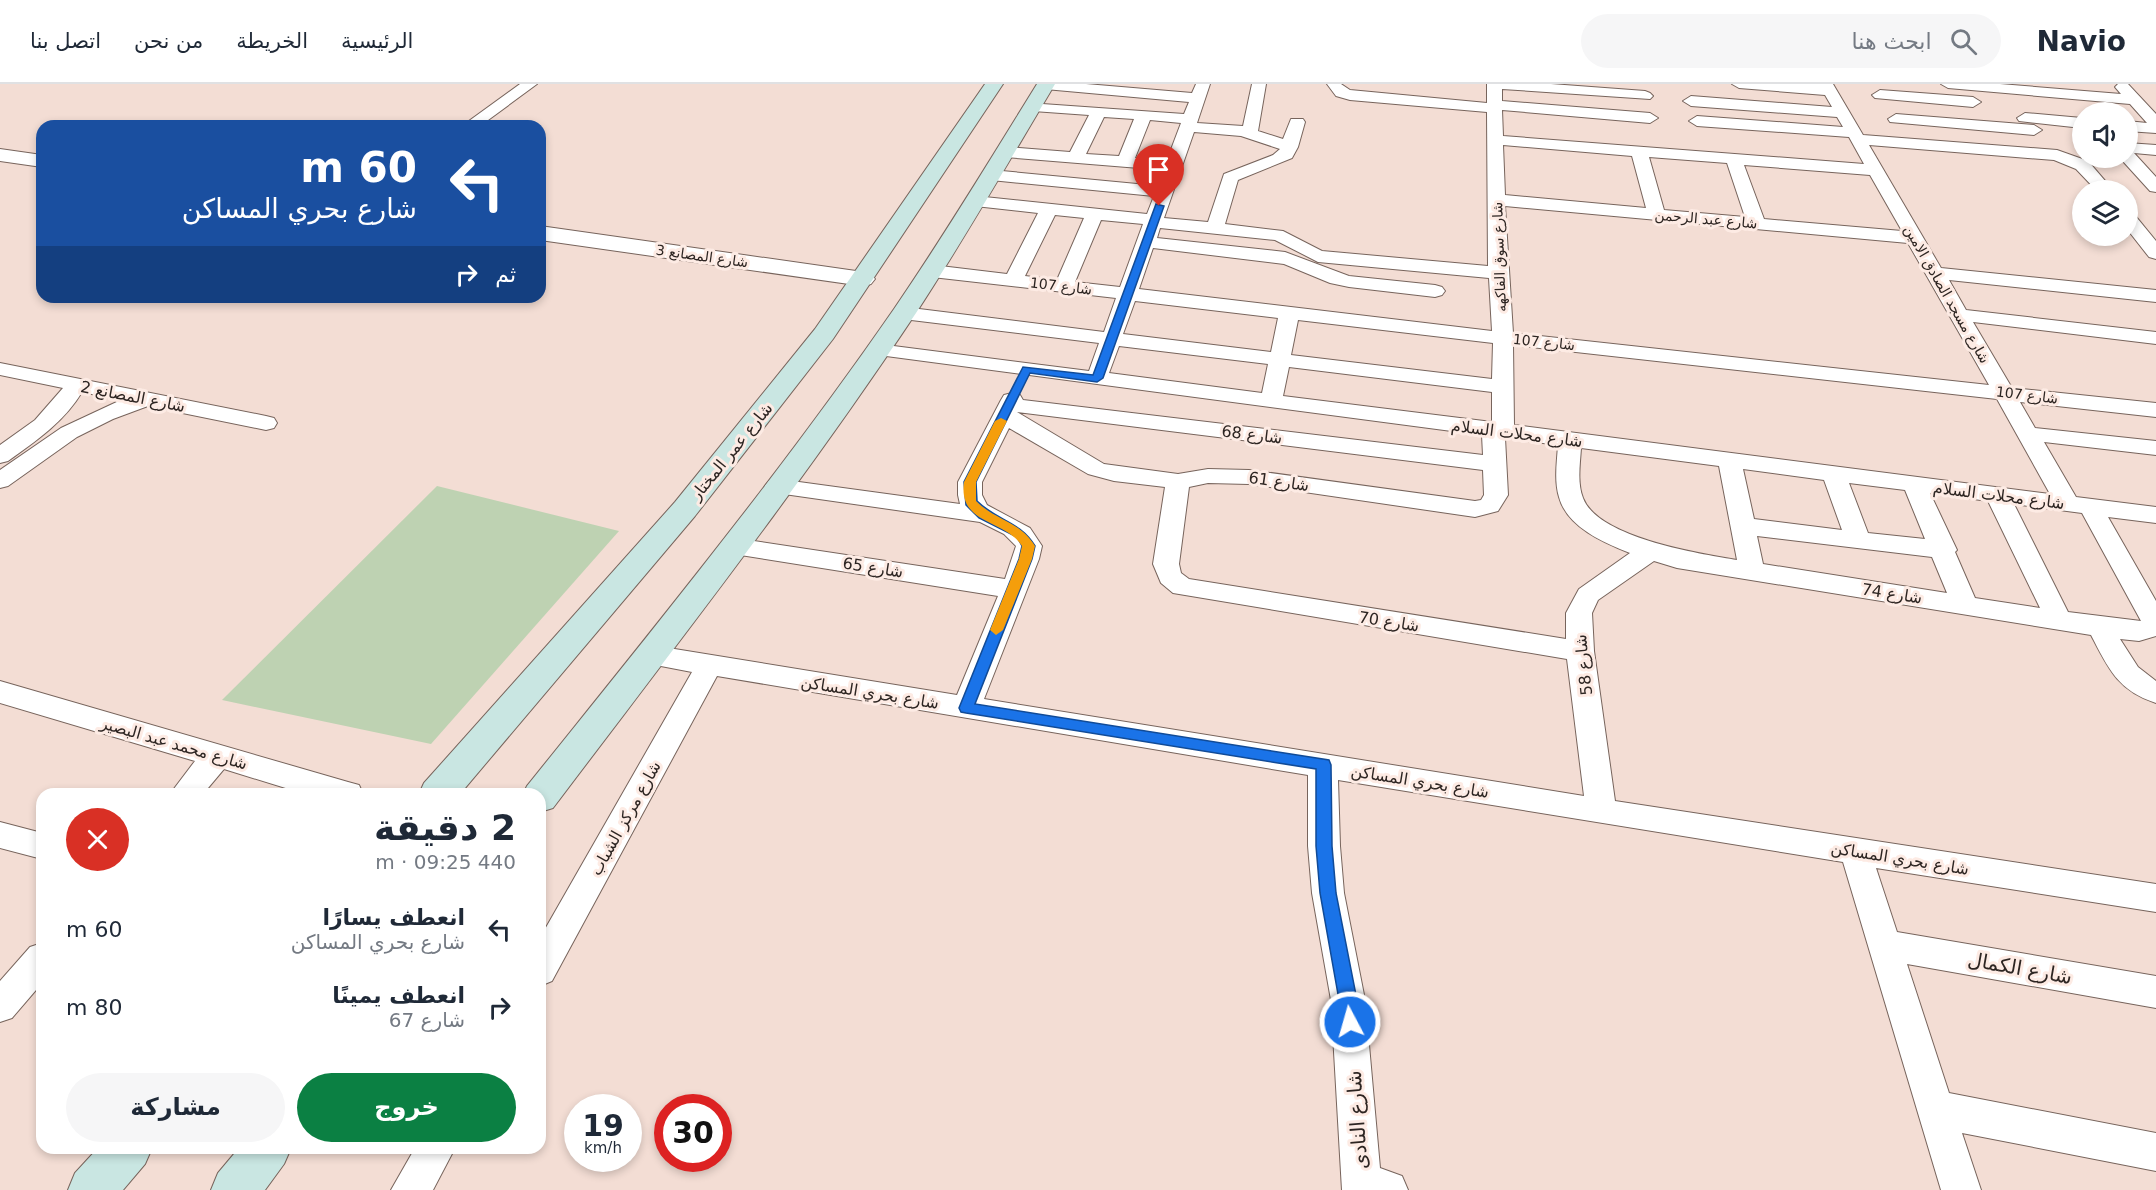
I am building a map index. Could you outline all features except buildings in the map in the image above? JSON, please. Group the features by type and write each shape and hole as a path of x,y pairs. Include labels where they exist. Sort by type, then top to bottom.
{"main road":[{"name":"شارع عمر المختار","path":"442,788 685,508 824,334 994,84"},
{"path":"546,789 734,546 878,350 932,271 1042,92"},
{"path":"92,1190 124,1154"},
{"path":"235,1190 263,1154"}],"street":[{"path":"479,120 530,84"},
{"path":"1250,133 1259,84"},
{"path":"1330,84 1341,93 1350,95 1650,118"},
{"path":"1495,84 1643,90 1660,153"},
{"name":"شارع سوق الفاكهه","path":"1495,84 1498,273 1503,338 1498,430"},
{"path":"1685,84 1709,157"},
{"path":"1739,84 1828,88"},
{"path":"1948,84 1997,86 2134,100"},
{"path":"2120,84 2156,123"},
{"path":"1997,86 2057,155"},
{"name":"شارع مسجد الصادق الامين","path":"1828,88 2029,435 2079,505"},
{"path":"1877,89 2013,105"},
{"path":"1877,89 1912,143"},
{"path":"1042,92 1200,91 1097,378"},
{"path":"1042,92 1099,111 1144,115 1250,133 1290,147"},
{"path":"1691,101 1843,113"},
{"path":"1076,158 1099,111"},
{"path":"1125,162 1144,115"},
{"path":"1896,119 2034,130 2072,124"},
{"path":"1697,121 2057,155 2082,165 2096,180"},
{"path":"1215,229 1230,178 1248,168 1276,160 1286,154 1297,122"},
{"path":"2138,127 2156,128"},
{"path":"2034,130 2072,143"},
{"path":"1496,140 1876,170"},
{"path":"2138,149 2156,150"},
{"path":"1639,151 1656,214"},
{"path":"0,155 36,160"},
{"path":"998,164 1076,158 1174,166"},
{"path":"1734,159 1756,223"},
{"path":"998,164 1164,192"},
{"path":"2138,168 2156,187"},
{"name":"شارع عبد الرحمن","path":"1497,200 1915,238"},
{"path":"975,201 1290,238 1305,250 1318,256 1498,273"},
{"path":"1014,280 1049,209"},
{"path":"1064,286 1095,214"},
{"path":"2138,230 2155,250"},
{"name":"شارع المصانع 3","path":"546,234 863,279"},
{"path":"1146,242 1285,258 1339,279 1435,291"},
{"name":"شارع 107","path":"932,271 1503,338 2156,410"},
{"path":"1935,273 2156,296"},
{"path":"1271,401 1288,312"},
{"path":"903,313 1502,387"},
{"path":"1961,315 2156,338"},
{"name":"شارع محلات السلام","path":"878,350 2156,515"},
{"name":"شارع المصانع 2","path":"0,369 266,423"},
{"path":"966,708 1026,559 1029,546 1021,534 983,515 970,502 970,482 1027,369"},
{"path":"0,456 49,420 61,408 76,384"},
{"path":"1226,476 1231,432 1239,397"},
{"path":"0,481 79,425 100,415 148,399"},
{"name":"شارع 68","path":"1007,410 1231,432 1494,464"},
{"name":"شارع 61","path":"1007,410 1096,469 1114,474 1178,481 1226,476 1249,477 1475,509 1489,506 1496,495 1494,464 1498,430"},
{"path":"2029,435 2156,448"},
{"name":"شارع 74","path":"1570,440 1570,489 1574,504 1588,519 1603,529 1650,552 1752,571 2100,627 2139,631 2152,627 2154,621 2127,572 2079,505"},
{"path":"1730,460 1752,571"},
{"path":"1833,473 1858,539"},
{"name":"شارع 70","path":"1178,481 1166,564 1170,577 1182,586 1198,591 1580,651"},
{"path":"1914,484 1944,550 1965,605"},
{"path":"777,486 983,515"},
{"path":"1997,495 2059,620"},
{"path":"1743,526 1944,550"},
{"name":"شارع 65","path":"734,546 1012,589"},
{"name":"شارع 58","path":"1601,811 1580,651 1579,613 1588,595 1617,572 1650,552"},
{"path":"2127,572 2156,576"},
{"path":"2100,627 2123,669 2133,681 2156,692"},
{"name":"شارع بحري المساكن","path":"650,656 1601,811 2155,897"},
{"name":"شارع مركز الشباب","path":"546,959 709,666"},
{"name":"شارع محمد عبد البصير","path":"0,692 328,788"},
{"path":"190,788 218,755"},
{"name":"شارع النادى","path":"1323,765 1325,858 1332,914 1348,1000 1371,1188"},
{"path":"0,835 36,844"},
{"path":"1855,851 1961,1190"},
{"name":"شارع الكمال","path":"1884,945 2156,992"},
{"path":"5,993 36,964"},
{"path":"1936,1109 2156,1152"},
{"path":"411,1190 432,1154"}],"green space":[{"path":"437,486 619,531 431,744 222,700"}],"slow traffic":[{"path":"996,630 1026,559 1029,546 1021,534 983,515 970,502 968,492 970,482 1001,421"}],"route":[{"path":"1159,206 1097,378 1027,369 970,482 968,492 970,502 983,515 1021,534 1029,546 1026,559 966,708 1323,765 1324,846 1328,893 1350,1022"}]}
